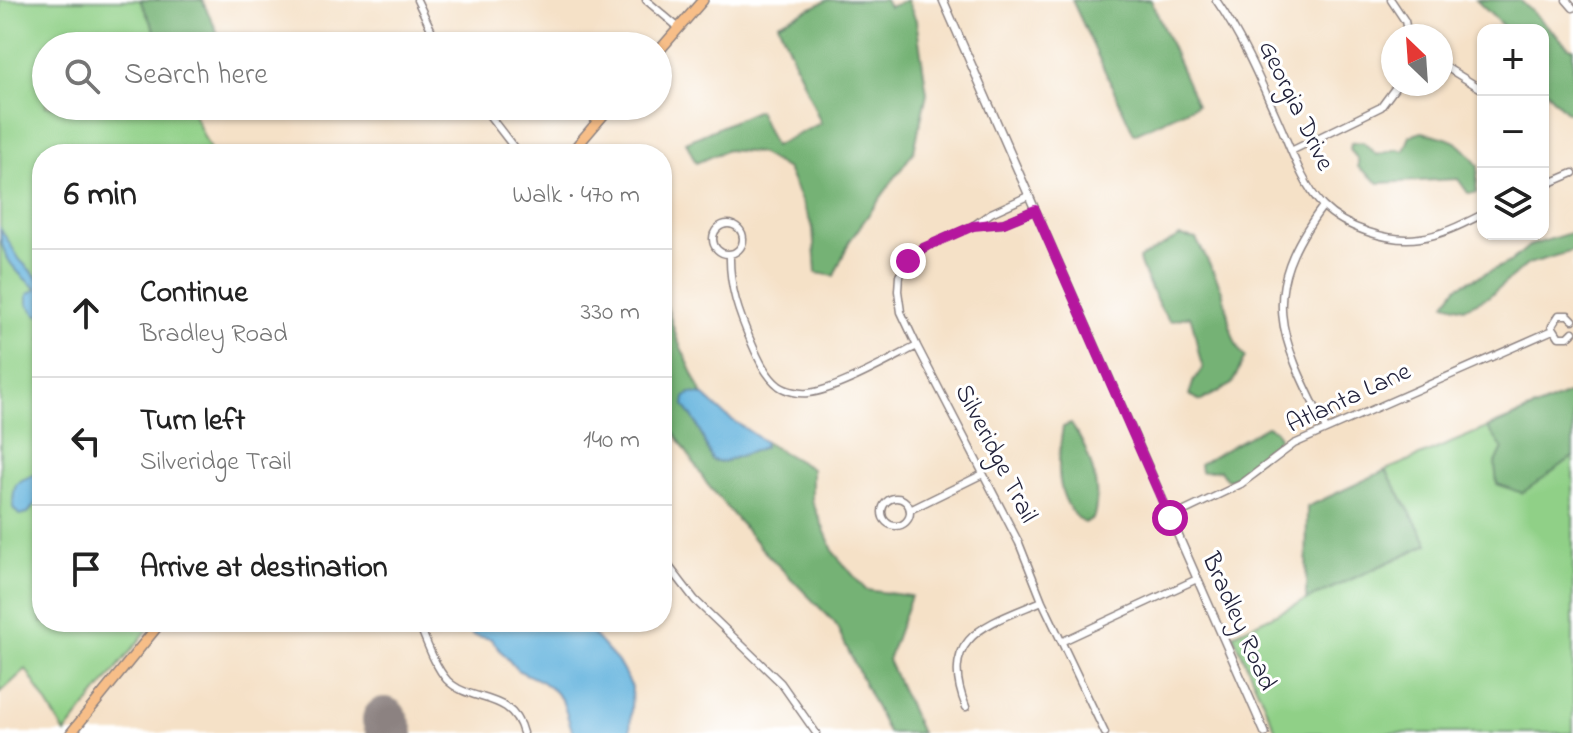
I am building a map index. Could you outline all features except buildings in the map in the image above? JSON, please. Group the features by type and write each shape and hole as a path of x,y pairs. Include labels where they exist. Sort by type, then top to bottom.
{"main road":[{"path":"672,36 703,0"},
{"path":"579,144 599,120"},
{"path":"71,733 153,632"}],"street":[{"path":"417,0 432,32"},
{"path":"646,0 679,28"},
{"name":"Bradley Road","path":"943,0 1265,733"},
{"name":"Georgia Drive","path":"1216,0 1253,63 1291,151 1323,206 1351,225 1402,239 1420,238 1455,228 1477,217"},
{"path":"1391,0 1406,24"},
{"path":"1566,0 1573,8"},
{"path":"1453,71 1477,86"},
{"path":"1291,151 1381,107 1389,96"},
{"path":"493,120 511,144"},
{"path":"1549,183 1573,173"},
{"name":"Silveridge Trail","path":"1028,196 991,213 973,226 923,248 908,261 899,276 901,312 1019,543 1042,601 1105,733"},
{"path":"1323,206 1304,232 1289,261 1280,299 1284,334 1295,368 1326,429"},
{"name":"Silveridge Trail","path":"973,226 1004,223 1035,210"},
{"path":"726,225 735,226 743,237 738,250 730,254 720,252 714,244 717,230 726,225"},
{"path":"730,254 729,273 739,313 758,358 779,386 792,392 810,393 853,377 917,346"},
{"name":"Atlanta Lane","path":"1553,330 1553,322 1559,315 1568,315 1573,320"},
{"name":"Atlanta Lane","path":"1170,518 1241,484 1294,444 1553,330"},
{"name":"Atlanta Lane","path":"1553,330 1564,338 1573,332"},
{"path":"910,510 983,474"},
{"path":"894,498 902,500 910,510 908,519 901,525 891,525 883,515 886,503 894,498"},
{"path":"672,570 695,600 781,683 816,733"},
{"path":"1063,641 1197,579"},
{"path":"966,707 957,680 958,661 966,641 991,623 1042,601"},
{"path":"423,632 448,681 508,708 517,718 523,733"}],"green space":[{"path":"0,0 142,0 157,32 32,32 32,120 196,120 207,144 32,144 32,632 146,632 65,733 26,669 0,693"},
{"path":"140,0 202,0 217,32 155,32"},
{"path":"828,0 885,0 889,7 907,0 916,20 927,93 914,151 849,242 834,276 816,273 813,228 787,169 759,153 727,150 696,163 686,142 758,110 774,146 821,123 778,23"},
{"path":"1072,0 1151,0 1197,105 1134,134"},
{"path":"1476,0 1520,0 1545,24 1501,24"},
{"path":"1549,28 1573,48 1573,112 1566,112 1549,94"},
{"path":"1422,132 1461,146 1477,165 1476,193 1468,193 1458,179 1379,183 1358,167 1358,159 1350,150 1351,143 1363,142 1377,155 1397,149 1404,151 1410,136"},
{"path":"1573,232 1573,251 1528,264 1488,297 1464,308 1445,303 1458,286 1510,262 1529,246"},
{"path":"1180,236 1196,239 1222,291 1235,342 1245,357 1232,384 1201,401 1189,395 1194,380 1203,368 1190,316 1170,321 1152,292 1139,259"},
{"path":"672,323 703,395 690,393 684,405 697,424 712,460 723,462 764,447 765,442 812,469 812,501 834,553 866,590 911,596 888,660 921,733 888,733 835,623 762,549 707,484 672,429"},
{"path":"1573,392 1573,733 1277,733 1233,634 1428,544 1386,470"},
{"path":"1573,392 1573,457 1522,493 1497,484 1495,464 1503,449 1488,428"},
{"path":"1071,424 1089,457 1095,483 1093,519 1084,523 1067,503 1060,479 1059,453 1063,427"},
{"path":"1267,426 1275,430 1279,437 1274,446 1235,477 1227,480 1220,470 1201,472 1200,464"},
{"path":"1386,470 1428,544 1306,600 1307,507"}],"water":[{"path":"0,228 20,260 32,272 32,285 10,263"},
{"path":"32,292 32,309 28,304 28,294"},
{"path":"690,393 703,395 725,415 765,442 764,447 723,462 712,460 697,424 684,405"},
{"path":"32,476 32,508 28,513 19,515 13,508 13,497 19,482"},
{"path":"471,632 591,632 618,662 632,687 630,733 573,733 562,700 554,691 517,670 491,639 472,635"}],"runway":[{"path":"385,720 391,733"}],"route":[{"path":"908,261 923,248 973,226 1004,223 1035,210 1170,518"}]}
